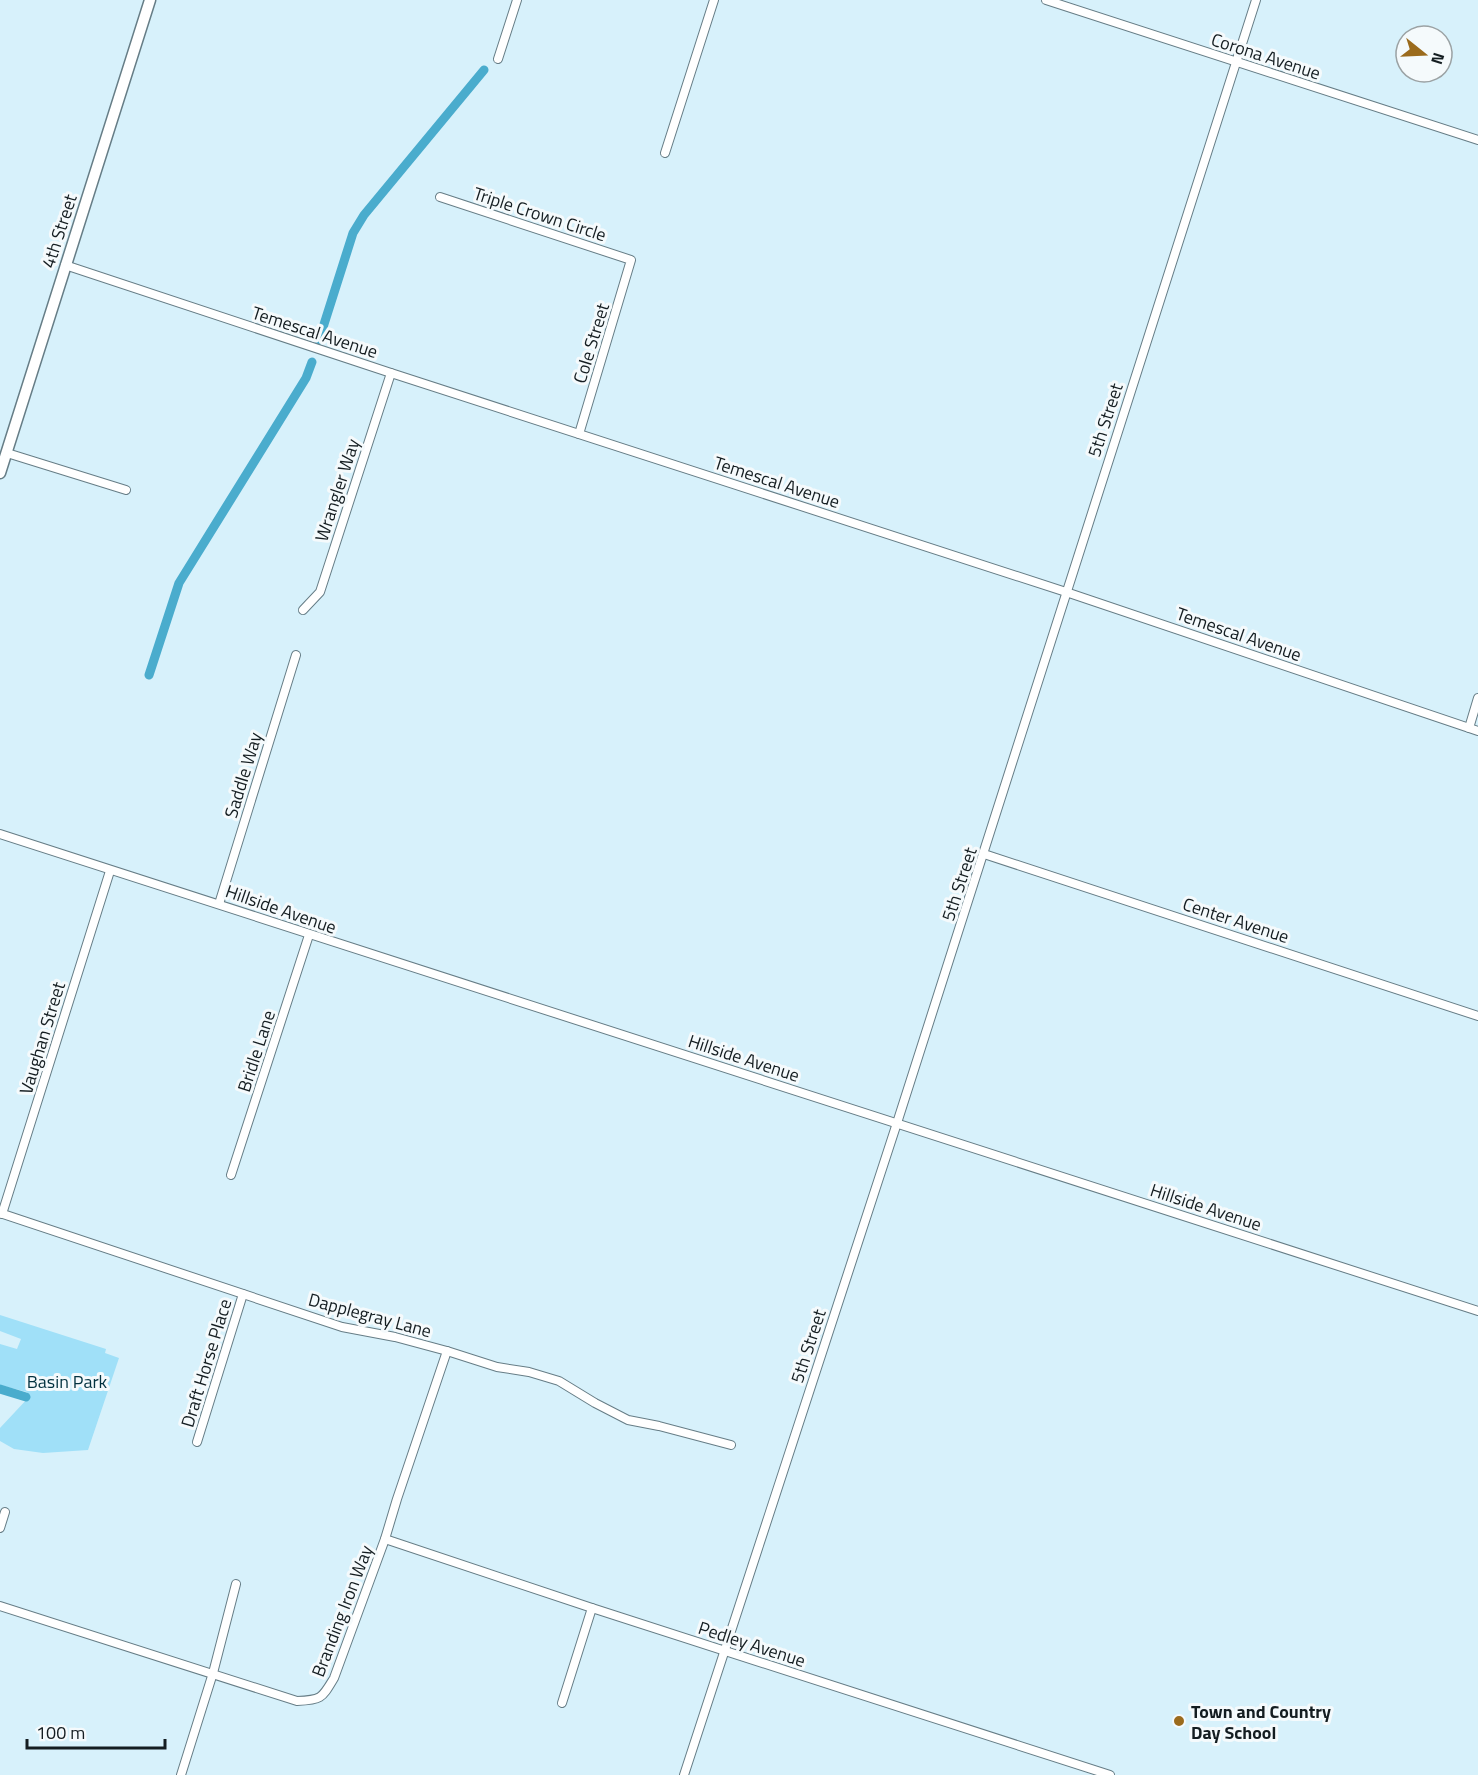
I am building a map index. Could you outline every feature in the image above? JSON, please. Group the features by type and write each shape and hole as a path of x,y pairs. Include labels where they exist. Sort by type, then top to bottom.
{"street":[{"name":"4th Street","path":"0,473 150,0"},
{"path":"498,59 517,0"},
{"path":"665,153 714,0"},
{"name":"Corona Avenue","path":"1046,0 1478,140"},
{"name":"5th Street","path":"684,1775 984,854 1256,0"},
{"name":"Triple Crown Circle","path":"440,197 631,260"},
{"name":"Cole Street","path":"579,434 631,260"},
{"name":"Temescal Avenue","path":"65,265 1066,592 1478,731"},
{"name":"Wrangler Way","path":"303,610 320,592 391,373"},
{"path":"7,453 126,490"},
{"name":"Saddle Way","path":"219,904 296,655"},
{"path":"1468,728 1478,698"},
{"name":"Hillside Avenue","path":"0,834 1478,1311"},
{"name":"Center Avenue","path":"984,854 1478,1016"},
{"name":"Vaughan Street","path":"1,1214 110,871"},
{"name":"Bridle Lane","path":"231,1175 309,935"},
{"name":"Dapplegray Lane","path":"1,1214 342,1327 395,1337 497,1367 529,1372 559,1382 628,1420 731,1445"},
{"name":"Draft Horse Place","path":"197,1442 243,1294"},
{"name":"Branding Iron Way","path":"0,1606 297,1701 312,1700 323,1696 334,1678 385,1539 447,1351"},
{"path":"0,1527 5,1512"},
{"name":"Pedley Avenue","path":"385,1539 1110,1775"},
{"path":"181,1775 213,1673 236,1584"},
{"path":"562,1703 592,1608"}],"green space":[{"name":"Basin Park","path":"0,1315 106,1349 105,1353 119,1358 88,1450 43,1453 14,1449 0,1441 0,1428 29,1397 27,1392 0,1385 0,1344 17,1349 21,1339 0,1331"}],"waterway":[{"path":"319,340 353,233 364,215 484,70"},
{"path":"149,675 179,583 306,378 312,362"},
{"path":"0,1389 26,1397"}],"place":[{"name":"Town and Country Day School","path":"1179,1721"}]}
